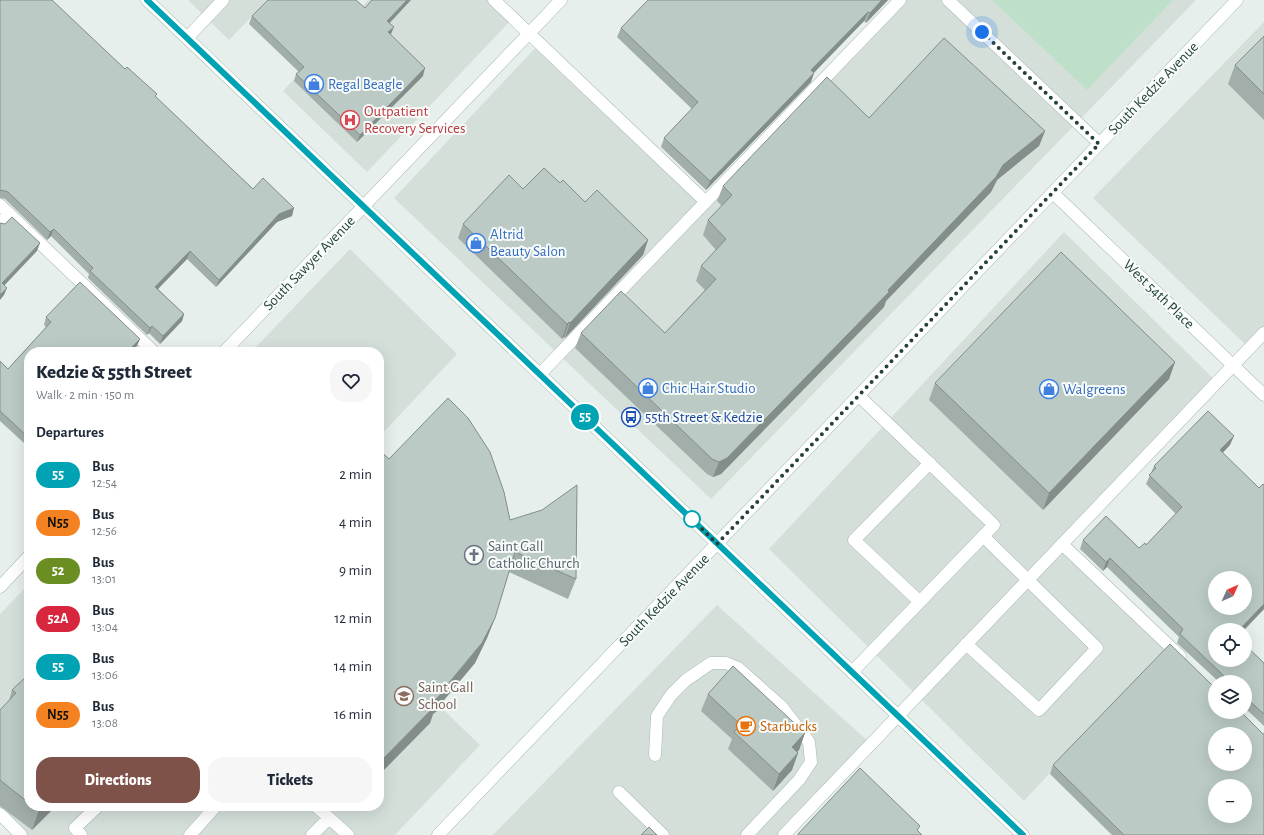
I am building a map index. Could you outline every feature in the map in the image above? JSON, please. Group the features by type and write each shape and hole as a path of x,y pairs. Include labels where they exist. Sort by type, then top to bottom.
{"main road":[{"path":"147,0 1023,835"},
{"path":"187,38 223,0"},
{"path":"494,0 706,202"},
{"name":"South Sawyer Avenue","path":"229,347 561,0"},
{"path":"540,374 900,0"},
{"path":"948,0 1099,144"},
{"name":"South Kedzie Avenue","path":"438,835 1237,0"},
{"name":"West 54th Place","path":"1053,193 1264,395"},
{"path":"0,205 149,347"},
{"path":"0,224 10,214"},
{"path":"784,835 1264,333"},
{"path":"852,672 994,525 859,396"},
{"path":"920,601 854,540 930,463"},
{"path":"966,644 1039,710 1097,648 983,536"},
{"path":"1062,544 1189,664"},
{"path":"0,587 24,561"},
{"path":"655,755 658,716 671,695 686,680 711,662 726,663 738,668 782,707 809,742 811,762 799,780 747,835"},
{"path":"619,792 662,835"},
{"path":"81,835 74,828 93,811"},
{"path":"190,835 212,811"},
{"path":"321,811 348,835"},
{"path":"0,814 21,835"},
{"path":"312,835 329,818"}],"shaded area":[{"path":"188,0 268,0 229,40"},
{"path":"368,0 494,0 513,18 367,172 283,91"},
{"path":"900,0 1196,0 711,499 394,198 539,44 706,202"},
{"path":"1264,22 1264,333 1249,348 1093,198"},
{"path":"1064,232 1217,382 1063,544 1168,645 1024,801 769,549"},
{"path":"350,249 457,354 384,432 384,347 256,347"},
{"name":"Saint Gall School","path":"24,589 24,811 384,811 384,653 480,745 395,835 21,835 0,814 0,614"},
{"path":"717,605 871,744 784,835 493,835"}],"green space":[{"path":"992,0 1173,0 1087,90"}],"building":[{"path":"0,0 52,0 125,69 127,67 157,94 155,96 253,189 263,178 294,208 279,214 219,280 190,251 155,287 184,314 163,336 152,326 150,328 90,271 93,268 54,229 50,232 8,192 0,191"},
{"path":"268,0 356,0 365,8 372,0 407,0 387,21 394,27 388,32 425,68 360,135 296,74 304,67 252,16"},
{"path":"648,0 882,0 870,13 868,12 811,70 814,73 710,181 664,138 698,102 621,28"},
{"path":"1264,36 1264,94 1235,65"},
{"path":"944,38 1045,131 1003,165 996,177 888,290 889,292 727,458 719,462 712,459 581,333 621,291 665,333 716,279 701,266 726,239 708,220 732,195 723,186 827,77 869,118"},
{"path":"544,168 560,183 563,180 585,202 597,190 648,240 570,323 569,322 567,324 463,224 509,175 523,189"},
{"path":"12,217 40,243 2,283 7,288 0,295 0,223 5,224"},
{"name":"Walgreens","path":"1061,252 1175,362 1049,493 935,383"},
{"path":"80,282 140,339 132,347 28,347 51,322 46,317"},
{"path":"24,352 24,433 0,411 0,361 8,369"},
{"name":"Saint Gall Catholic Church","path":"448,398 468,418 490,452 504,492 510,520 542,510 577,485 576,579 515,552 495,618 482,643 443,690 444,691 435,700 438,703 384,758 384,454 389,459"},
{"path":"1208,411 1234,436 1220,450 1259,488 1263,484 1264,485 1264,604 1246,623 1208,623 1208,661 1180,634 1183,629 1110,558 1106,562 1083,540 1106,516 1139,548 1145,543 1146,545 1182,507 1149,475 1156,468 1154,466"},
{"path":"1170,644 1208,681 1208,719 1248,719 1264,734 1264,835 1124,835 1053,765"},
{"path":"1252,652 1264,663 1264,714 1252,703 1252,675 1223,675 1215,667 1252,667"},
{"name":"Starbucks","path":"733,666 805,733 792,747 798,753 779,774 734,732 741,725 708,694"},
{"path":"24,679 24,799 0,780 0,710 16,693 12,690"},
{"path":"860,768 920,826 917,830 922,835 798,835 798,834"},
{"path":"649,827 657,835 641,835"}],"bus line":[{"name":"55","path":"147,0 1023,835"}],"place":[{"name":"Regal Beagle","path":"314,84"},
{"name":"Outpatient Recovery Services","path":"350,120"},
{"name":"Altrid Beauty Salon","path":"476,243"},
{"name":"Chic Hair Studio","path":"648,388"},
{"name":"Walgreens","path":"1049,389"},
{"name":"55th Street & Kedzie","path":"631,417"},
{"name":"Saint Gall Catholic Church","path":"474,555"},
{"name":"Saint Gall School","path":"404,696"},
{"name":"Starbucks","path":"746,726"}],"route":[{"path":"692,519 717,544 1099,144 982,32"}]}
